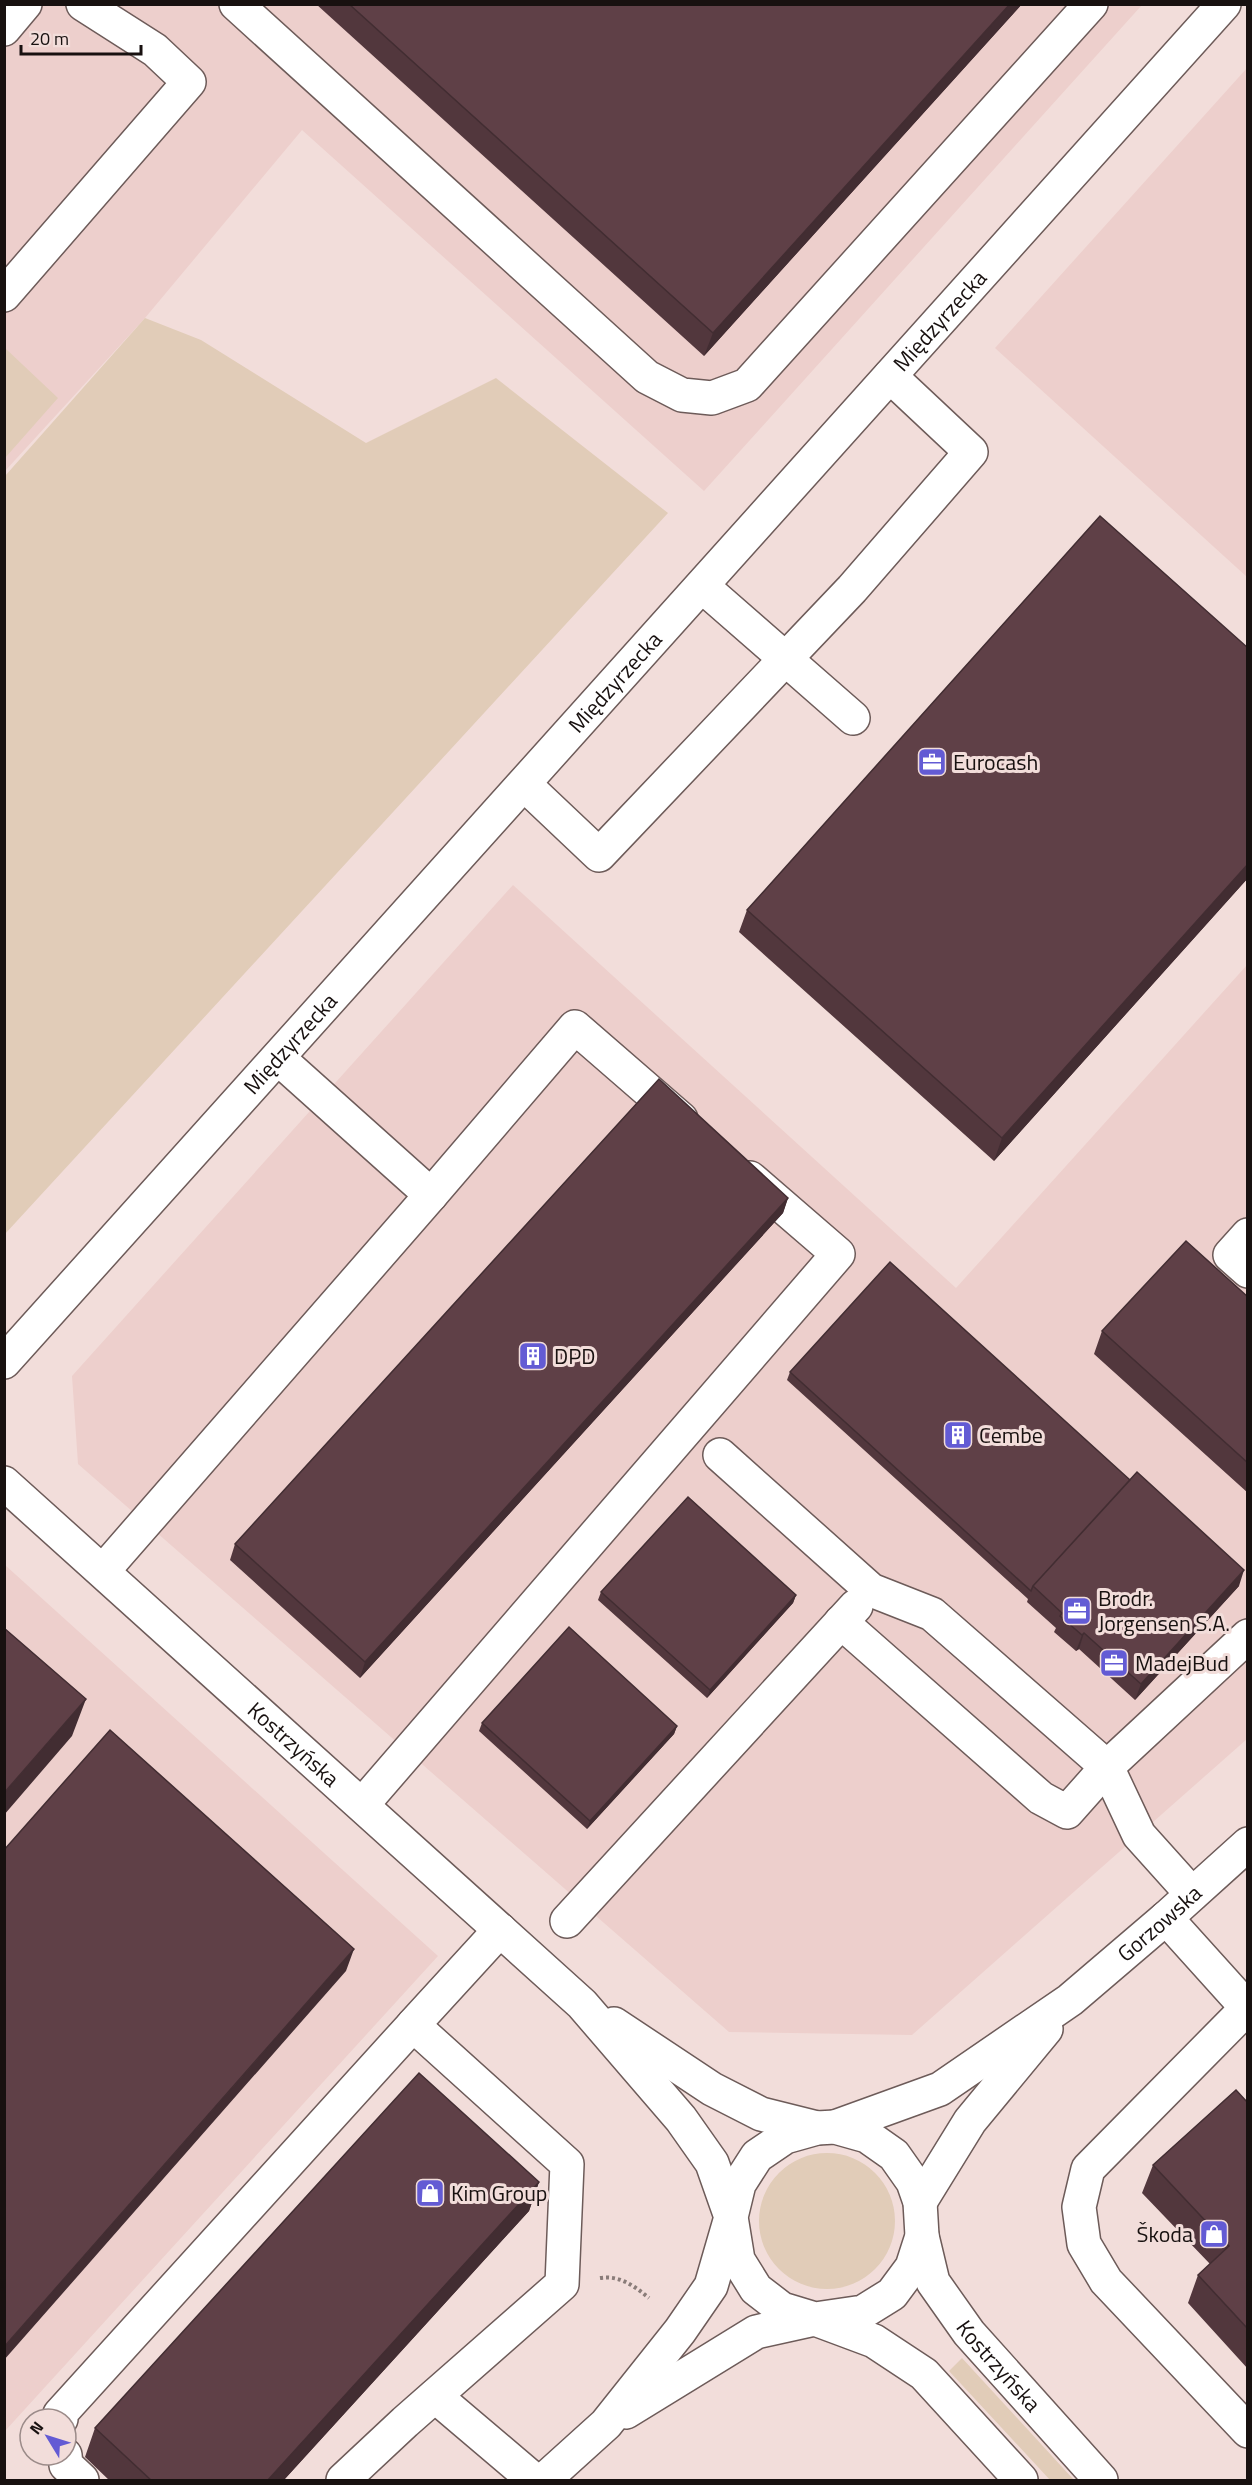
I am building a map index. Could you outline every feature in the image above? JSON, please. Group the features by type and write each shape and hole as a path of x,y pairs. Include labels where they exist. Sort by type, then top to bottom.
{"street":[{"path":"4,29 25,4"},
{"path":"4,295 189,82 155,50 83,4"},
{"path":"236,4 647,377 682,395 712,398 747,385 1091,4"},
{"name":"Międzyrzecka","path":"4,1362 1224,4"},
{"path":"524,784 599,855 852,589 970,452 891,376"},
{"path":"702,586 853,718"},
{"path":"103,1571 575,1027 702,1137"},
{"path":"278,1058 431,1195"},
{"path":"362,1805 838,1254 729,1160"},
{"path":"1248,1235 1230,1255 1248,1271"},
{"path":"720,1455 871,1590 932,1614 1107,1767 1139,1835 1192,1894"},
{"name":"Kostrzyńska","path":"4,1483 582,2004"},
{"path":"567,1921 871,1590"},
{"path":"841,1622 1041,1798 1067,1812 1107,1767 1248,1636"},
{"name":"Gorzowska","path":"1070,2000 1248,1844"},
{"path":"1166,1918 1247,2008 1110,2144 1088,2169 1079,2206 1084,2244 1106,2281 1248,2431"},
{"path":"66,2407 500,1930"},
{"path":"544,2481 606,2424 680,2331 711,2286 739,2184 758,2156 785,2137 826,2128 940,2089 1070,2000"},
{"path":"920,2202 970,2121 1070,2000"},
{"path":"582,2004 712,2089 761,2114 867,2136 894,2155 914,2182 920,2202 922,2236 912,2267 892,2294 863,2312 814,2319 756,2332 606,2424"},
{"path":"582,2004 681,2119 712,2163 731,2217 738,2260 756,2289 782,2309 874,2341 924,2374 1021,2481"},
{"path":"343,2481 562,2284 567,2164 413,2025"},
{"name":"Kostrzyńska","path":"922,2236 933,2282 969,2333 1101,2481"},
{"path":"435,2396 534,2481"},
{"path":"68,2467 82,2481"}],"path":[{"path":"562,2284 613,2276 634,2286 649,2298"}],"shaded area":[{"path":"5,5 1142,5 704,491 302,130 145,318 5,471"},
{"path":"1247,68 1247,577 995,348"},
{"path":"145,318 201,340 366,443 496,378 668,513 5,1234 5,476"},
{"path":"5,348 58,398 5,458"},
{"path":"513,885 956,1288 1247,965 1247,1739 912,2035 729,2032 78,1464 72,1376"},
{"path":"5,1565 438,1956 27,2407 18,2407 18,2417 5,2431"},
{"path":"827,2153 853,2159 875,2173 889,2195 895,2221 889,2247 875,2269 853,2283 827,2289 801,2283 779,2269 765,2247 759,2221 765,2195 779,2173 801,2159"},
{"path":"962,2358 1074,2480 1050,2480 949,2371"}],"building":[{"path":"349,4 1010,4 713,333"},
{"path":"1100,516 1248,648 1248,864 1002,1138 747,910"},
{"name":"DPD","path":"659,1079 788,1198 365,1662 235,1544"},
{"path":"1186,1241 1248,1297 1248,1463 1102,1331"},
{"name":"Cembe","path":"890,1262 1130,1480 1033,1586 1031,1591 790,1372"},
{"path":"1137,1472 1244,1570 1141,1684 1084,1633 1082,1635 1060,1616 1062,1613 1033,1586"},
{"path":"688,1497 796,1595 710,1690 601,1592"},
{"path":"569,1627 677,1726 590,1821 482,1723"},
{"path":"4,1628 86,1699 4,1793"},
{"path":"110,1730 354,1949 4,2347 4,1850"},
{"path":"419,2073 539,2182 267,2481 152,2481 95,2428"},
{"name":"Škoda","path":"1236,2090 1248,2103 1248,2329 1198,2275 1229,2246 1153,2165"}],"place":[{"name":"Eurocash","path":"932,762"},
{"name":"DPD","path":"533,1356"},
{"name":"Cembe","path":"958,1435"},
{"name":"Brodr. Jorgensen S.A.","path":"1077,1611"},
{"name":"MadejBud","path":"1114,1663"},
{"name":"Kim Group","path":"430,2193"},
{"name":"Škoda","path":"1214,2234"}]}
